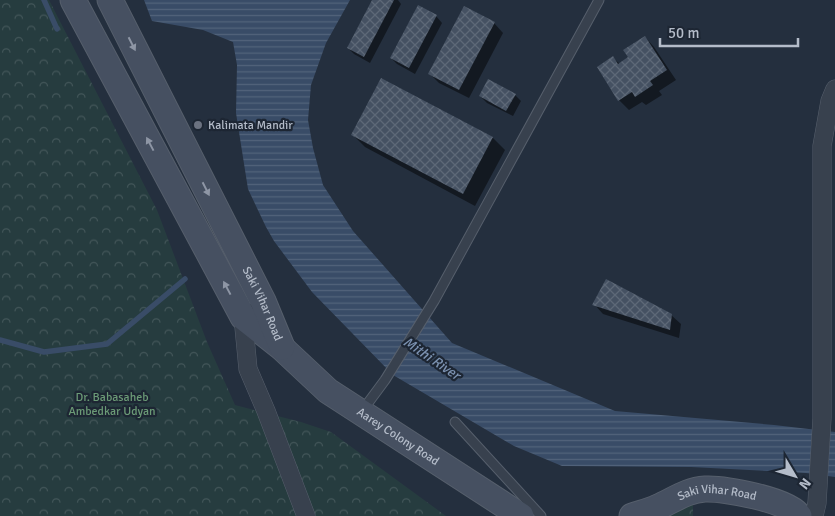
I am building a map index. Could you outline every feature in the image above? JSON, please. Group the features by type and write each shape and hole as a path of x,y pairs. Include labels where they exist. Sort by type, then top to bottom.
{"main road":[{"name":"Saki Vihar Road","path":"73,0 243,317 282,348"},
{"name":"Saki Vihar Road","path":"114,7 263,302 282,348"},
{"path":"88,27 114,7"},
{"name":"Aarey Colony Road","path":"282,348 328,391 521,516"},
{"name":"Saki Vihar Road","path":"632,516 659,507 680,495 705,489 753,495 797,512 810,512"}],"street":[{"path":"810,512 826,412 828,182 822,146 830,101 835,89"},
{"path":"263,302 243,317 248,369 306,516"}],"lane":[{"path":"360,413 385,380 434,301 599,0"},
{"path":"455,422 541,516"}],"green space":[{"name":"Dr. Babasaheb Ambedkar Udyan","path":"0,0 49,0 157,210 207,342 235,405 301,422 331,432 446,516 0,516"},
{"path":"693,504 693,516 661,516"}],"water":[{"name":"Mithi River","path":"144,0 350,0 326,43 311,85 308,120 323,185 353,231 452,343 615,411 835,432 835,477 806,473 691,467 562,466 514,446 393,375 312,292 274,241 266,227 248,189 236,113 237,65 233,42 203,30 152,21"}],"building":[{"path":"372,0 394,0 364,57 347,48"},
{"path":"418,5 437,15 409,68 390,58"},
{"path":"464,6 495,22 459,90 428,74"},
{"path":"645,36 667,70 650,81 653,85 635,97 632,92 618,101 597,67 613,56 618,64 628,57 623,50"},
{"path":"381,78 493,137 463,194 351,135"},
{"path":"488,79 516,94 506,111 479,96"},
{"path":"606,279 672,314 670,330 592,305"}],"waterway":[{"path":"44,0 57,29"},
{"path":"0,340 44,352 107,344 185,279"}],"place":[{"name":"Kalimata Mandir","path":"198,125"}]}
